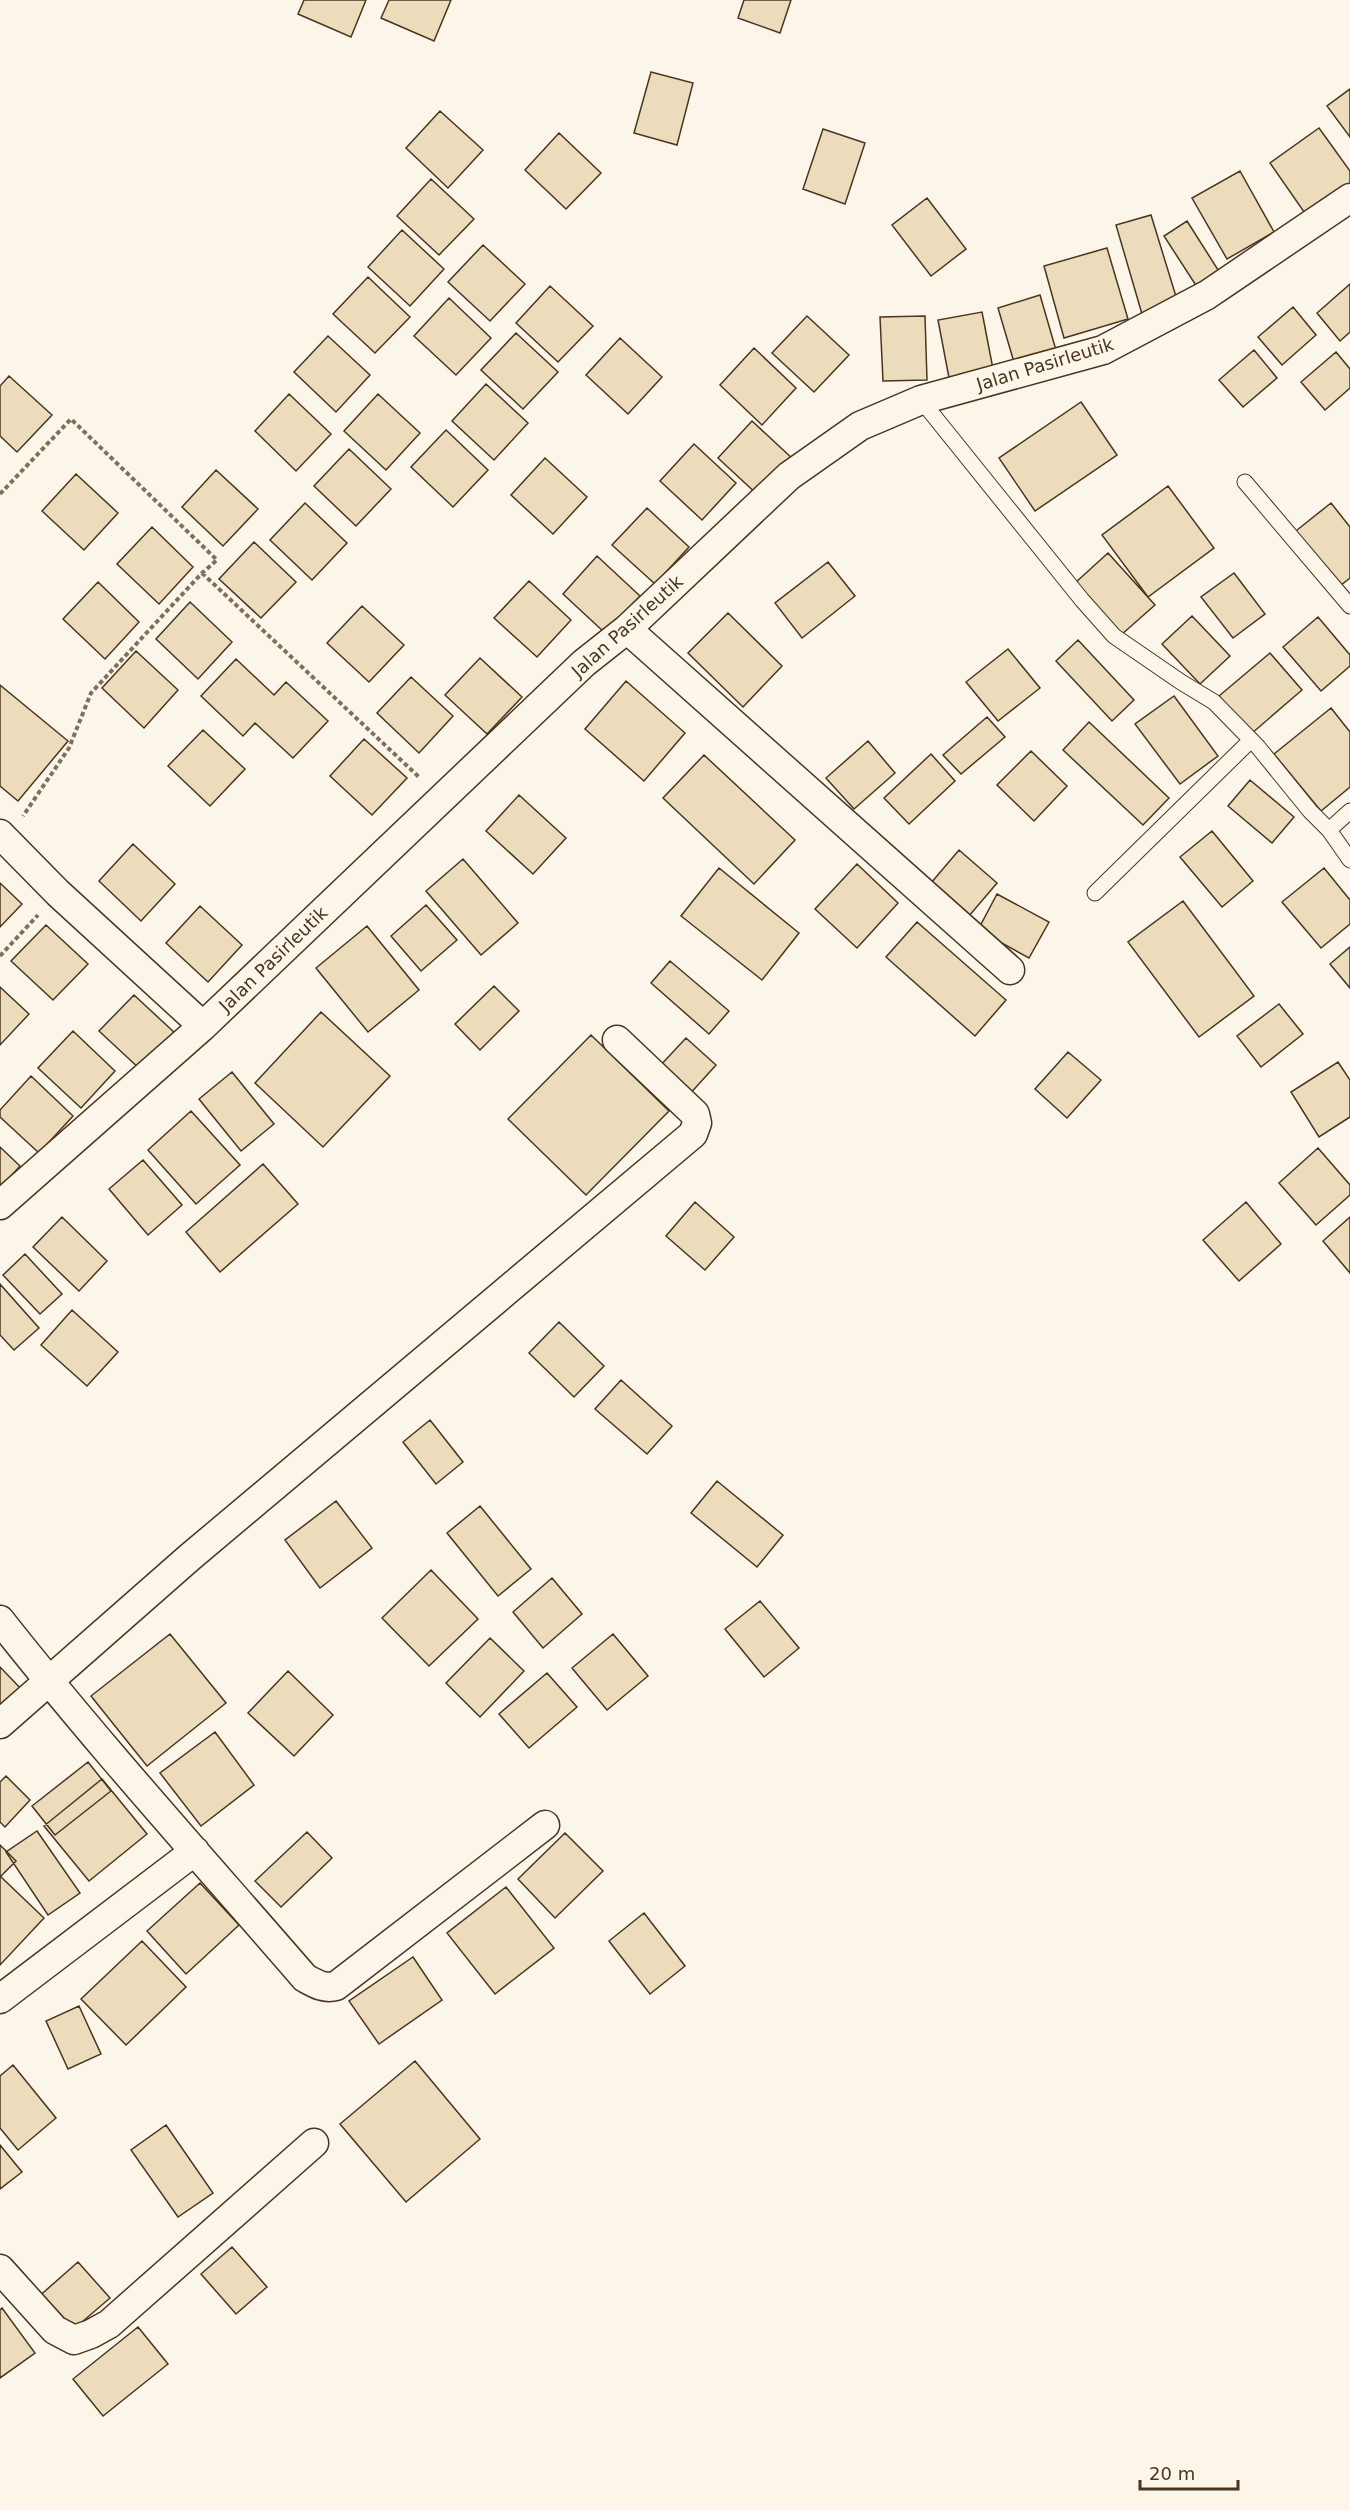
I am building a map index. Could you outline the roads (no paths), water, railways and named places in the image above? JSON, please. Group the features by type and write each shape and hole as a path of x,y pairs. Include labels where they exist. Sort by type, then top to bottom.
{"street":[{"name":"Jalan Pasirleutik","path":"0,1205 203,1026 584,663 627,629 789,476 860,426 921,400 1103,350 1207,295 1350,198"},
{"path":"627,629 1010,970"},
{"path":"4,837 58,893 203,1026"},
{"path":"0,1724 190,1557 693,1134 697,1123 695,1114 617,1040"},
{"path":"0,1620 48,1681 305,1977 327,1988 336,1986 545,1825"},
{"path":"0,1999 195,1851"},
{"path":"0,2269 55,2330 74,2340 91,2334 109,2324 314,2143"}],"lane":[{"path":"921,400 1082,600 1114,636 1214,702 1251,740 1310,811 1329,830 1350,860"},
{"path":"1245,482 1350,606"},
{"path":"1095,893 1251,740"},
{"path":"1329,830 1350,811"}]}
